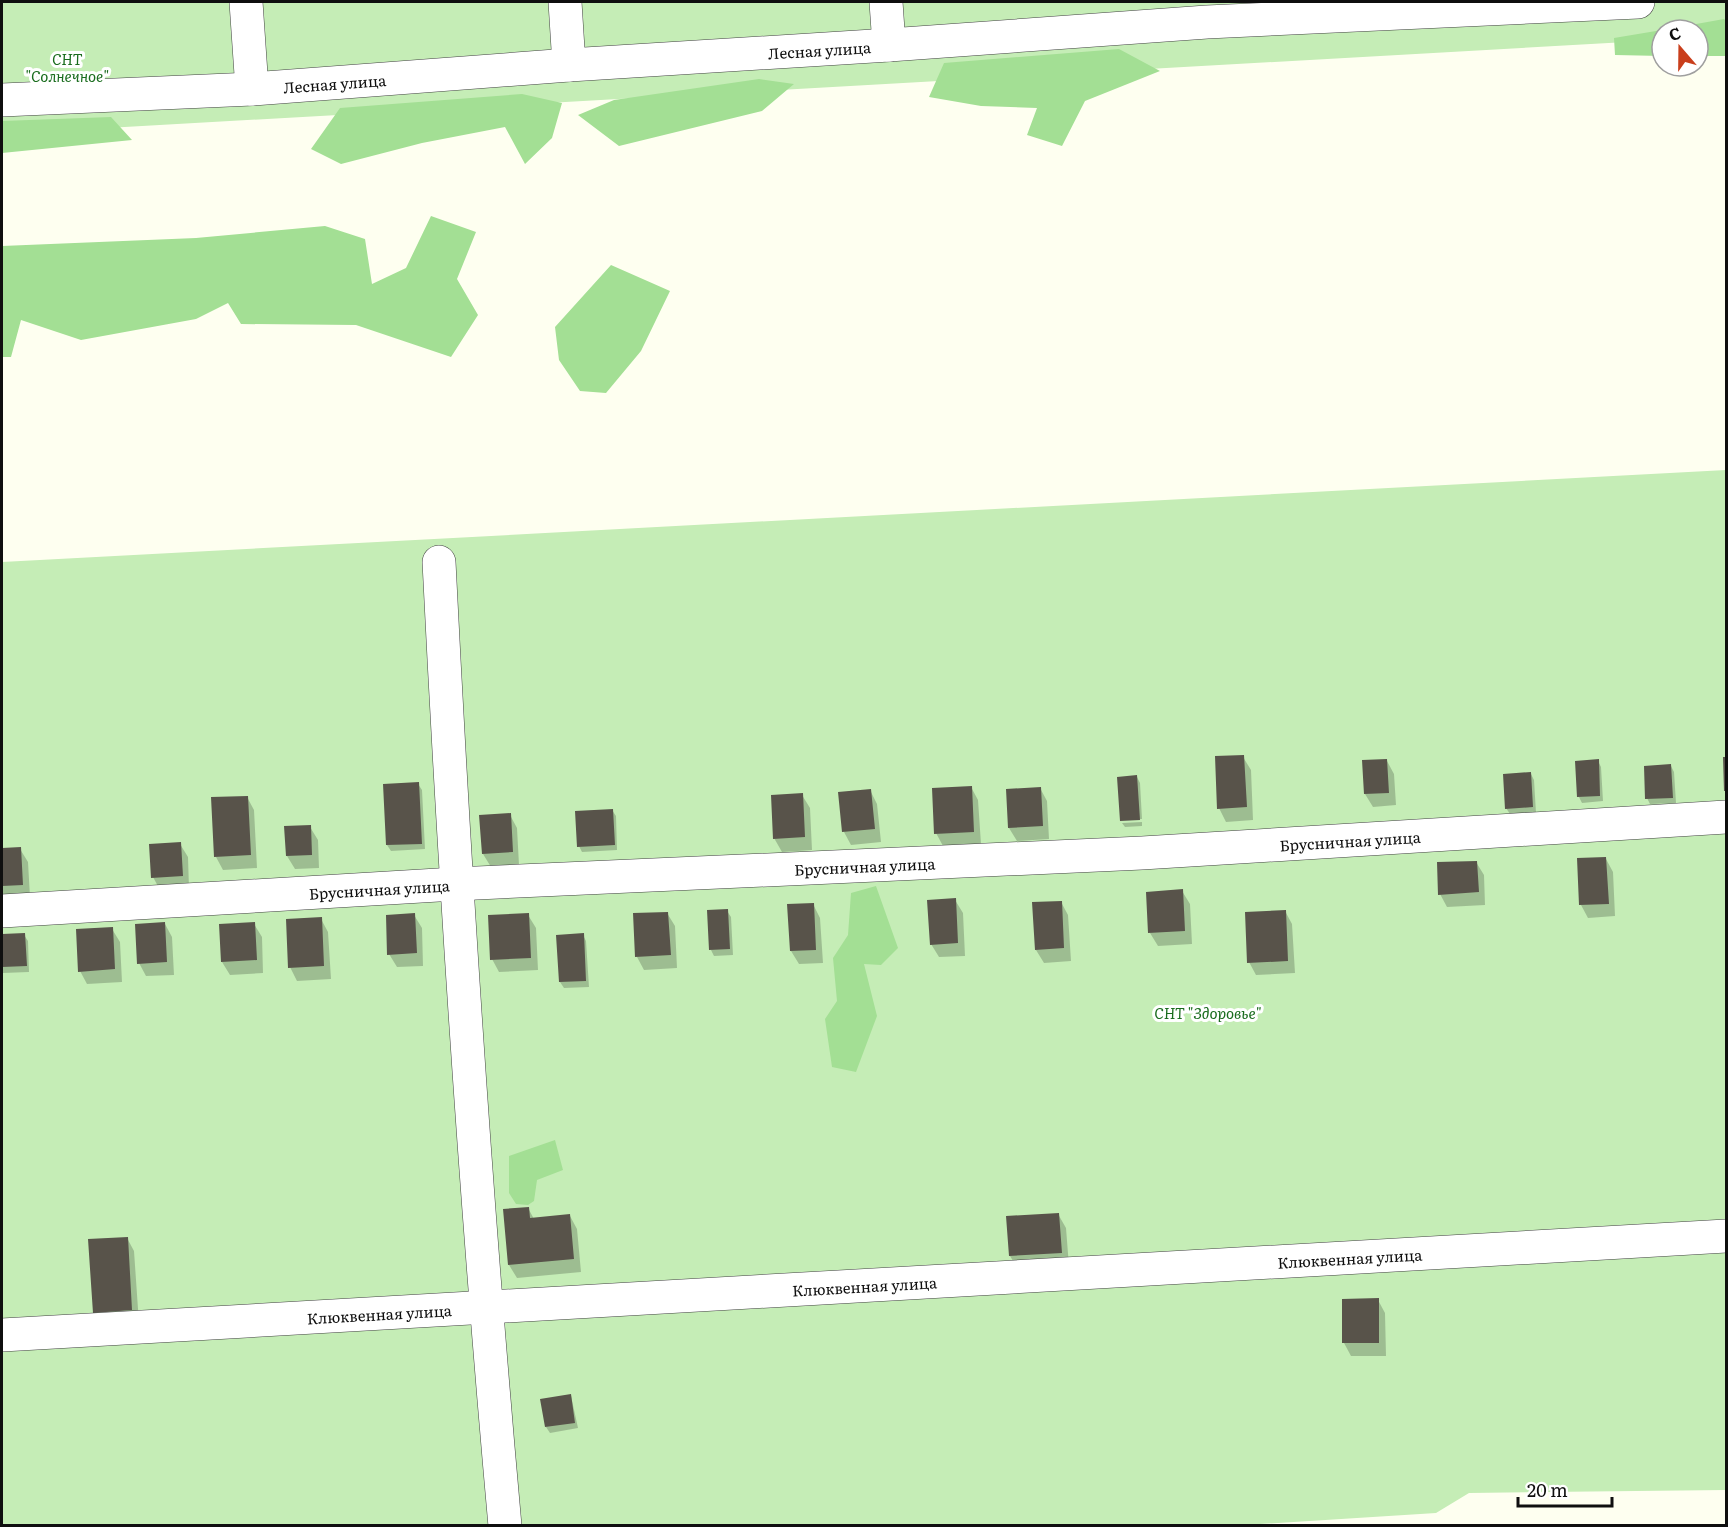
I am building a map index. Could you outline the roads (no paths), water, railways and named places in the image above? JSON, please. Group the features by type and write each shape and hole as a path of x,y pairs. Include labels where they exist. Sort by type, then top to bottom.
{"street":[{"path":"246,2 252,89"},
{"path":"565,2 569,65"},
{"path":"886,2 889,45"},
{"name":"Лесная улица","path":"2,100 252,89 569,65 889,45 1206,12 1638,2"},
{"path":"439,562 454,884 485,1309 505,1526"},
{"name":"Брусничная улица","path":"2,911 454,884 1142,853 1726,817"},
{"name":"Клюквенная улица","path":"2,1335 1726,1236"}],"park label":[{"name":"СНТ \"Солнечное\"","path":"67,66"},
{"name":"СНТ \"Здоровье\"","path":"1208,1012"}]}
